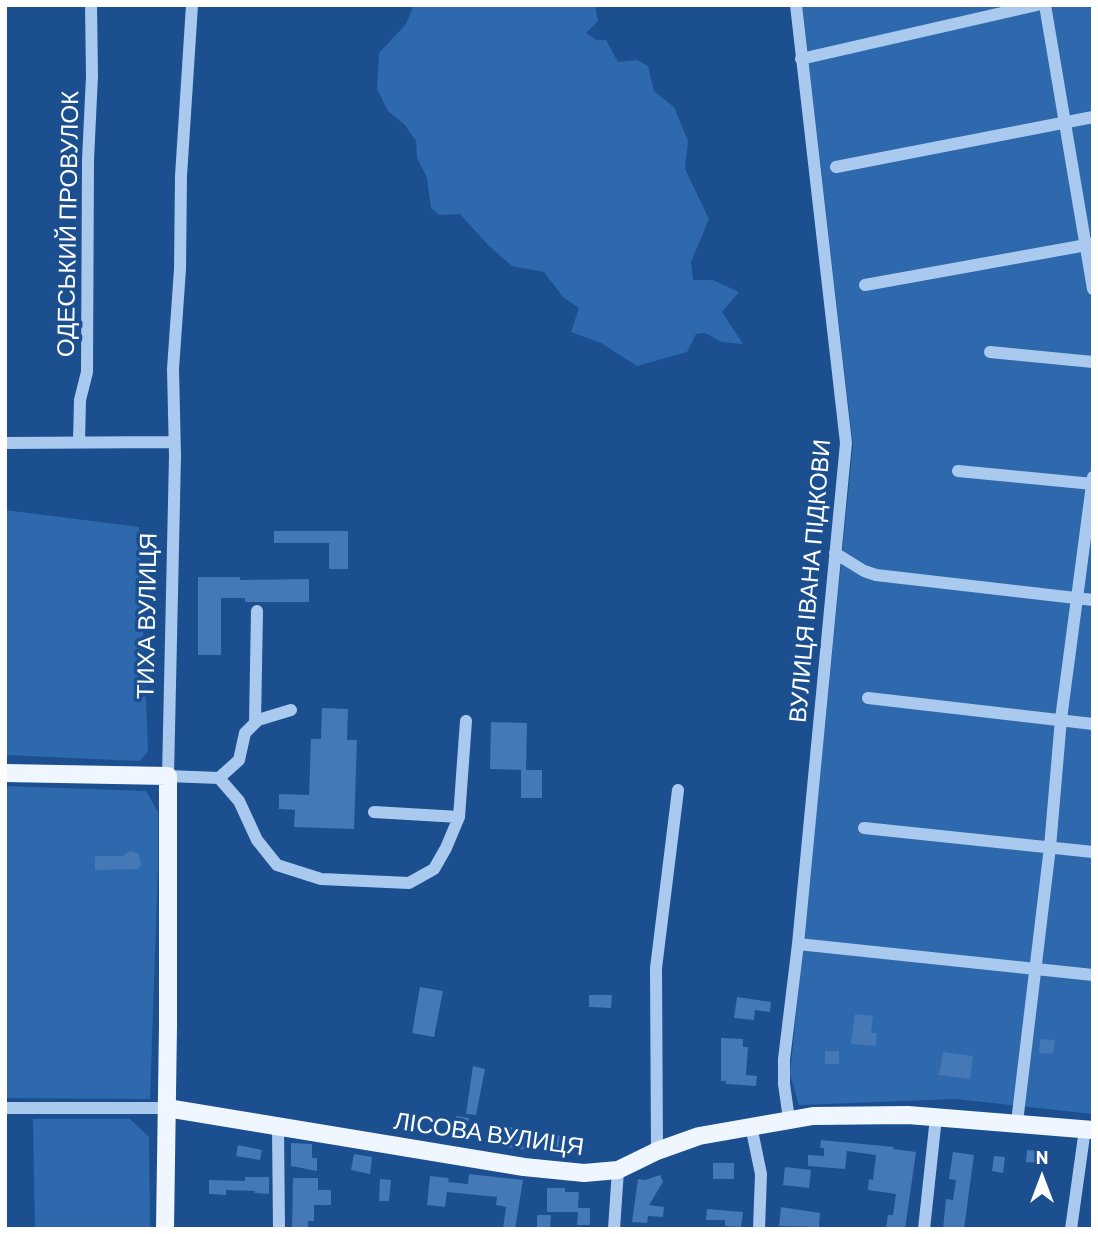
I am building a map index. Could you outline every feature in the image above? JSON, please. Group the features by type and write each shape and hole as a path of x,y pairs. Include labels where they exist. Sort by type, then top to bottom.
{"main road":[{"path":"5,773 168,776"},
{"name":"ТИХА ВУЛИЦЯ","path":"165,1229 168,776"},
{"name":"ЛІСОВА ВУЛИЦЯ","path":"167,1108 537,1168 584,1173 618,1170 657,1151 699,1136 789,1119 841,1114 1017,1122 1089,1130"}],"street":[{"name":"ОДЕСЬКИЙ ПРОВУЛОК","path":"79,442 80,400 87,372 91,5"},
{"name":"ТИХА ВУЛИЦЯ","path":"168,776 173,369 192,5"},
{"name":"ВУЛИЦЯ ІВАНА ПІДКОВИ","path":"789,1119 783,1072 798,944 846,443 796,5"},
{"path":"801,59 1037,5"},
{"path":"1045,5 1064,121 1089,245 1093,289"},
{"path":"836,167 1093,117"},
{"path":"865,285 1089,245"},
{"path":"990,352 1093,362"},
{"path":"5,443 174,442"},
{"path":"958,471 1092,484"},
{"path":"1017,1122 1051,847 1061,719 1093,477"},
{"path":"835,552 864,571 876,575 1093,600"},
{"path":"255,723 257,611"},
{"path":"868,698 1093,724"},
{"path":"168,776 219,778 239,760 246,733 258,720 291,710"},
{"path":"219,778 239,800 257,840 277,864 321,879 409,883 434,869 459,817 466,721"},
{"path":"657,1151 656,968 678,790"},
{"path":"374,812 459,817"},
{"path":"863,828 1093,852"},
{"path":"798,944 1093,975"},
{"path":"5,1108 167,1108"},
{"path":"924,1229 936,1117"},
{"path":"751,1126 761,1174 759,1229"},
{"path":"278,1127 279,1229"},
{"path":"1071,1229 1089,1130"},
{"path":"614,1229 618,1170"}],"shaded area":[{"path":"414,5 595,5 598,21 586,33 597,40 606,40 618,62 637,60 648,66 654,91 674,107 688,141 685,169 709,219 691,262 693,280 713,280 739,292 722,312 743,344 722,342 705,333 696,334 687,352 637,366 601,343 571,332 579,308 563,297 544,272 512,266 488,245 460,214 439,215 431,208 427,178 417,158 416,141 405,125 388,111 377,89 379,53 406,24"},
{"path":"802,5 1093,5 1093,1114 955,1099 799,1105 790,1074 853,445"},
{"path":"5,510 139,527 148,751 140,761 5,755"},
{"path":"5,786 146,791 158,812 150,1099 5,1098"},
{"path":"33,1119 130,1119 149,1137 150,1229 35,1229"}],"building":[{"path":"274,531 348,531 348,569 329,569 329,543 274,543"},
{"path":"198,577 240,577 240,580 309,579 309,602 245,602 245,598 221,598 221,655 198,655"},
{"path":"322,708 348,709 347,740 357,740 354,829 294,827 295,810 279,809 279,794 309,795 311,739 321,739"},
{"path":"491,722 527,723 526,770 490,769"},
{"path":"521,770 542,770 542,798 521,798"},
{"path":"130,851 139,854 141,865 138,869 95,870 95,856 123,856"},
{"path":"420,987 443,991 434,1037 412,1033"},
{"path":"589,995 612,995 611,1008 589,1007"},
{"path":"737,997 771,1002 770,1012 755,1010 754,1020 734,1018"},
{"path":"855,1014 873,1016 871,1033 877,1033 876,1046 851,1044"},
{"path":"721,1038 743,1039 743,1047 748,1047 746,1075 757,1076 756,1086 726,1084 726,1081 721,1081"},
{"path":"1040,1039 1055,1040 1053,1054 1039,1053"},
{"path":"825,1051 839,1051 839,1064 825,1064"},
{"path":"943,1052 973,1056 970,1079 939,1075"},
{"path":"473,1066 485,1069 476,1115 466,1114"},
{"path":"456,1116 469,1118 466,1133 454,1131"},
{"path":"504,1126 538,1132 536,1143 529,1142 527,1150 500,1146"},
{"path":"549,1134 564,1136 561,1156 548,1154"},
{"path":"821,1140 894,1147 893,1149 916,1152 905,1229 886,1229 888,1215 893,1215 896,1194 868,1190 869,1179 873,1180 876,1155 847,1151 845,1169 808,1166 808,1155 824,1156 824,1148 820,1148"},
{"path":"291,1143 312,1144 312,1158 317,1158 317,1171 291,1166"},
{"path":"238,1145 262,1150 260,1160 236,1156"},
{"path":"1027,1150 1041,1151 1040,1163 1026,1162"},
{"path":"953,1152 974,1155 964,1229 943,1229 946,1199 953,1200 956,1180 949,1179"},
{"path":"354,1154 372,1157 370,1174 351,1170"},
{"path":"994,1156 1005,1157 1003,1173 992,1171"},
{"path":"713,1163 734,1163 734,1179 713,1179"},
{"path":"785,1167 811,1170 809,1188 783,1185"},
{"path":"469,1174 523,1180 515,1229 503,1229 506,1207 496,1205 497,1197 447,1192 445,1207 427,1205 430,1176 449,1178 448,1182 468,1184"},
{"path":"660,1175 663,1182 649,1205 664,1207 663,1217 648,1216 647,1223 632,1222 638,1179 645,1180"},
{"path":"245,1177 269,1177 269,1194 226,1190 226,1195 209,1194 209,1180 245,1181"},
{"path":"293,1178 318,1178 318,1190 331,1190 331,1205 314,1205 314,1221 308,1221 308,1229 292,1229"},
{"path":"380,1179 391,1180 389,1201 379,1201"},
{"path":"547,1188 565,1188 565,1192 579,1192 578,1208 590,1208 590,1225 577,1225 578,1212 547,1212"},
{"path":"781,1207 820,1213 819,1227 779,1226"},
{"path":"707,1209 743,1212 741,1227 725,1226 725,1220 706,1220"},
{"path":"537,1215 551,1215 550,1229 537,1229"}]}
